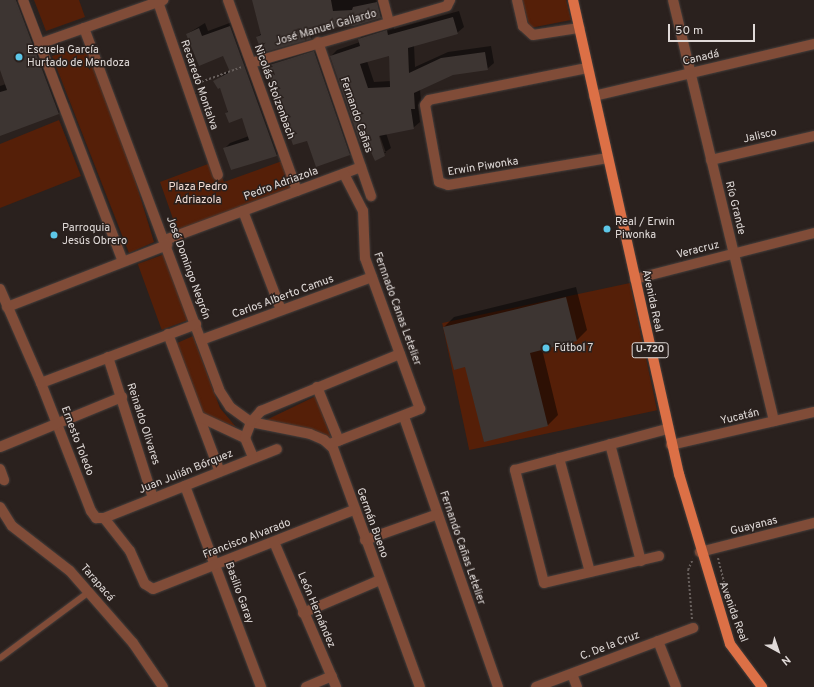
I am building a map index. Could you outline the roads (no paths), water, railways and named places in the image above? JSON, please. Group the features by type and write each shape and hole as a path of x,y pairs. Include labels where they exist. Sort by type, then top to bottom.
{"main road":[{"name":"Avenida Real","path":"573,0 667,429 697,553 730,644 757,684"}],"street":[{"path":"23,0 124,262"},
{"name":"Nicolás Stolzenbach","path":"228,0 297,191"},
{"path":"383,0 389,22"},
{"name":"José Manuel Gallardo","path":"251,64 318,42 447,6 450,0"},
{"path":"517,0 523,26 533,35 579,28"},
{"name":"Río Grande","path":"674,0 774,421"},
{"path":"39,44 160,1"},
{"name":"Recaredo Montalva","path":"160,1 187,87 218,175"},
{"name":"José Domingo Negrón","path":"84,28 224,399 240,416 251,422"},
{"name":"Fernando Cañas","path":"318,42 371,196"},
{"name":"Canadá","path":"594,96 814,44"},
{"name":"Erwin Piwonka","path":"587,68 429,100 425,105 439,182 448,185 608,158"},
{"name":"Jalisco","path":"711,160 814,136"},
{"name":"Pedro Adriazola","path":"7,307 124,262 243,211 361,168"},
{"name":"Fernnado Canas Letelier","path":"344,174 363,211 363,247 372,277 420,406 418,412 404,417"},
{"path":"243,211 281,310"},
{"name":"Veracruz","path":"635,279 814,233"},
{"name":"Carlos Alberto Camus","path":"201,340 372,277"},
{"name":"Ernesto Toledo","path":"1,294 41,383 91,511 96,518 104,518 130,551 148,587"},
{"path":"41,383 196,324"},
{"path":"168,334 220,472"},
{"path":"245,438 251,422 261,411 400,354"},
{"name":"Reinaldo Olivares","path":"108,357 153,498"},
{"name":"Germán Bueno","path":"317,387 354,510 420,687"},
{"path":"0,447 122,397"},
{"name":"Yucatán","path":"671,445 814,412"},
{"path":"200,417 245,438 253,457"},
{"path":"251,422 310,434 334,443 404,417"},
{"name":"Fernando Cañas Letelier","path":"404,417 498,687"},
{"path":"659,556 544,583 515,470 667,429"},
{"path":"610,444 641,561"},
{"name":"Juan Julián Bórquez","path":"104,518 220,472 253,457 277,449"},
{"path":"559,458 590,572"},
{"path":"0,469 4,480"},
{"name":"Basilio Garay","path":"185,486 216,564 261,687"},
{"name":"Tarapacá","path":"0,507 12,526 70,571 133,643 163,687"},
{"name":"Francisco Alvarado","path":"148,587 162,587 216,564 354,510"},
{"path":"365,540 438,514"},
{"name":"Guayanas","path":"697,553 814,523"},
{"name":"León Hernández","path":"274,542 336,687"},
{"path":"303,612 380,580"},
{"name":"C. De la Cruz","path":"536,687 693,628"},
{"path":"658,641 676,687"},
{"path":"572,674 576,687"},
{"path":"306,687 332,676"}],"lane":[{"path":"0,658 89,592"}],"place":[{"name":"Escuela García Hurtado de Mendoza","path":"19,57"},
{"name":"Real / Erwin Piwonka","path":"607,229"},
{"name":"Parroquia Jesús Obrero","path":"54,235"},
{"name":"Fútbol 7","path":"546,348"}],"park label":[{"name":"Plaza Pedro Adriazola","path":"198,194"}]}
